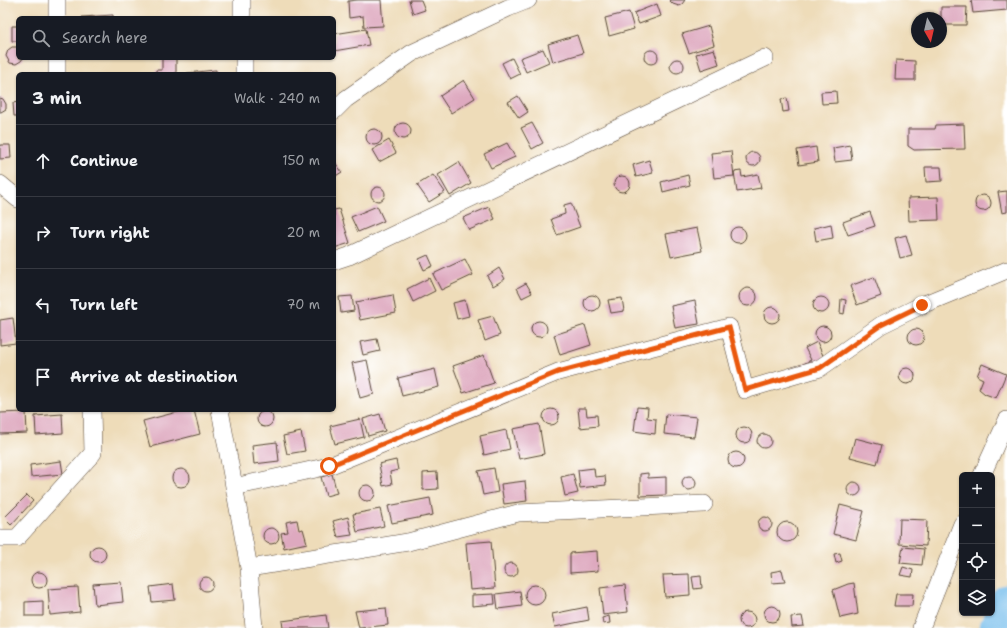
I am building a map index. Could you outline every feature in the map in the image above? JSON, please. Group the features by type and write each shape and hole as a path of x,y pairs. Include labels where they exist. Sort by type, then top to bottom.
{"street":[{"path":"57,16 58,0"},
{"path":"242,0 242,16"},
{"path":"336,109 346,99 412,53 528,0"},
{"path":"336,260 349,256 765,58"},
{"path":"57,60 57,72"},
{"path":"244,60 244,72"},
{"path":"0,184 16,197"},
{"path":"234,487 329,466 558,372 729,327 745,390 820,368 881,325 922,305 1007,270"},
{"path":"0,538 17,538 93,453 92,412"},
{"path":"220,412 248,568 254,628"},
{"path":"983,472 1007,420"},
{"path":"248,568 408,542 518,513 704,504"},
{"path":"921,628 959,532"}],"building":[{"path":"381,0 383,26 364,27 363,16 349,18 348,1"},
{"path":"409,0 421,0 425,10 413,14"},
{"path":"669,0 685,0 679,6 673,4"},
{"path":"971,0 1007,0 1007,10 973,13"},
{"path":"657,4 661,16 639,24 634,13"},
{"path":"941,7 967,7 966,25 947,25 947,12 941,12"},
{"path":"629,12 634,29 609,36 605,18"},
{"path":"12,26 16,26 16,41 12,41"},
{"path":"709,26 714,45 689,53 682,34"},
{"path":"366,29 369,45 336,51 336,34"},
{"path":"577,35 583,53 553,62 548,44"},
{"path":"12,47 16,47 16,60 22,60 21,61 16,64 10,63 6,56 8,50"},
{"path":"543,49 549,62 526,72 520,58"},
{"path":"714,49 719,64 701,70 696,54"},
{"path":"648,50 654,50 658,54 658,60 654,64 648,64 644,60 644,54"},
{"path":"512,58 520,74 510,79 502,63"},
{"path":"677,59 682,61 684,66 682,71 677,73 672,71 670,66 672,61"},
{"path":"162,60 176,60 176,72 156,72 156,70 162,70"},
{"path":"896,60 915,61 915,80 895,80"},
{"path":"216,70 216,72 197,72"},
{"path":"464,80 475,98 451,113 440,96"},
{"path":"836,91 837,103 822,104 821,92"},
{"path":"518,96 528,112 519,118 508,102"},
{"path":"0,98 3,99 6,104 6,109 1,112 0,112"},
{"path":"787,98 789,111 783,112 781,99"},
{"path":"16,102 16,116 14,116 13,103"},
{"path":"400,123 406,123 411,128 409,137 406,139 400,139 395,134 395,128"},
{"path":"532,123 543,143 532,149 521,128"},
{"path":"964,124 965,149 914,150 908,146 908,129 935,129 936,125"},
{"path":"374,129 380,131 382,137 380,143 374,145 368,143 366,137 368,131"},
{"path":"389,140 396,153 379,162 372,150"},
{"path":"507,143 515,157 491,168 484,154"},
{"path":"0,145 10,145 11,158 0,159"},
{"path":"850,145 852,160 835,162 833,148"},
{"path":"816,147 818,162 799,165 797,150"},
{"path":"731,151 734,176 714,178 711,153"},
{"path":"753,152 758,154 760,159 758,164 753,166 748,164 746,159 748,154"},
{"path":"649,160 653,173 636,177 633,165"},
{"path":"459,162 471,183 450,196 438,175"},
{"path":"336,164 342,172 336,176"},
{"path":"925,167 941,167 942,181 926,182"},
{"path":"741,171 742,177 758,174 761,188 737,192 734,172"},
{"path":"433,175 445,192 429,202 417,185"},
{"path":"688,175 690,185 663,192 661,182"},
{"path":"622,176 628,178 630,184 628,190 622,192 616,190 614,184 616,178"},
{"path":"375,187 381,187 385,191 385,197 381,201 375,201 371,197 371,191"},
{"path":"1007,191 1007,212 1002,213 998,192"},
{"path":"983,195 990,200 991,203 986,210 983,211 976,206 975,203 980,196"},
{"path":"938,197 939,220 909,221 908,198"},
{"path":"571,203 580,227 557,235 551,219 565,214 564,205"},
{"path":"377,206 384,221 358,232 351,217"},
{"path":"489,207 495,219 469,230 463,218"},
{"path":"339,209 350,243 336,247 336,210"},
{"path":"870,212 875,226 848,235 843,222"},
{"path":"831,224 833,238 816,241 814,228"},
{"path":"735,227 741,227 746,232 744,241 741,243 735,243 730,238 730,232"},
{"path":"697,228 702,251 671,257 666,234"},
{"path":"906,235 912,255 900,258 895,238"},
{"path":"428,255 433,266 424,270 419,259"},
{"path":"465,259 473,275 441,290 433,274"},
{"path":"499,268 505,279 493,286 487,276"},
{"path":"874,277 881,296 857,305 850,286"},
{"path":"429,278 435,291 413,302 407,289"},
{"path":"526,283 532,293 522,298 517,288"},
{"path":"748,288 754,291 757,297 754,303 748,306 742,303 739,297 742,291"},
{"path":"393,295 396,313 360,320 356,302"},
{"path":"589,295 595,295 600,300 598,309 595,311 589,311 584,306 584,300"},
{"path":"352,296 354,311 341,313 339,297"},
{"path":"818,297 824,297 829,302 827,311 824,313 818,313 813,308 813,302"},
{"path":"622,298 624,311 611,313 608,300"},
{"path":"841,299 846,300 844,314 840,313"},
{"path":"465,300 469,316 457,319 453,303"},
{"path":"695,301 699,324 675,328 671,306"},
{"path":"769,307 775,307 780,312 778,321 775,323 769,323 764,318 764,312"},
{"path":"493,316 500,335 485,341 478,320"},
{"path":"13,318 16,343 0,345 0,320"},
{"path":"539,321 546,326 547,329 542,336 539,337 532,332 531,329 536,322"},
{"path":"585,325 591,345 560,355 554,335"},
{"path":"820,326 826,326 831,331 829,340 826,342 820,342 815,337 815,331"},
{"path":"916,329 923,334 924,337 919,344 916,345 909,340 908,337 913,330"},
{"path":"377,339 380,351 363,355 360,342"},
{"path":"817,342 825,360 791,370 811,360 805,348"},
{"path":"484,355 494,383 463,393 453,366"},
{"path":"367,360 374,394 360,398 352,363"},
{"path":"982,364 1006,374 996,398 985,394 979,389 983,379 977,376"},
{"path":"907,368 913,370 915,376 913,382 907,384 901,382 899,376 901,370"},
{"path":"435,369 439,387 402,396 398,378"},
{"path":"637,407 648,408 647,418 656,419 655,434 634,431"},
{"path":"578,408 586,408 587,416 597,415 598,426 580,428"},
{"path":"548,409 554,409 559,414 557,423 554,425 548,425 543,420 543,414"},
{"path":"26,412 27,433 0,434 0,413"},
{"path":"177,412 194,412 200,434 150,447 143,421"},
{"path":"260,412 270,412 273,416 273,422 268,427 262,427 257,422 257,416"},
{"path":"62,414 63,433 36,435 35,416"},
{"path":"380,414 385,431 368,436 363,419"},
{"path":"666,414 697,417 694,437 664,434"},
{"path":"360,419 364,437 335,444 330,426"},
{"path":"539,424 544,454 519,459 513,429"},
{"path":"741,427 747,427 752,432 750,441 747,443 741,443 736,438 736,432"},
{"path":"506,430 510,449 484,455 480,436"},
{"path":"301,432 305,451 287,454 283,436"},
{"path":"761,434 767,434 771,438 771,444 767,448 761,448 757,444 757,438"},
{"path":"855,438 882,445 877,464 850,457"},
{"path":"277,442 279,461 254,464 252,445"},
{"path":"736,452 742,454 744,460 742,466 736,468 730,466 728,460 730,454"},
{"path":"396,460 398,470 390,472 392,484 383,486 379,464"},
{"path":"61,461 63,474 31,477 30,465"},
{"path":"494,468 498,492 483,495 478,471"},
{"path":"594,468 595,477 605,476 606,485 580,488 578,470"},
{"path":"181,469 187,472 190,478 187,484 181,487 175,484 172,478 175,472"},
{"path":"437,472 438,489 423,490 423,473"},
{"path":"648,473 648,478 666,477 666,495 640,496 640,474"},
{"path":"332,474 337,493 326,496 321,477"},
{"path":"573,474 578,493 565,496 561,477"},
{"path":"689,476 694,478 696,483 694,488 689,490 684,488 682,483 684,478"},
{"path":"525,481 527,501 504,504 501,484"},
{"path":"854,482 859,484 861,489 859,494 854,496 849,494 847,489 849,484"},
{"path":"367,485 373,487 375,493 373,499 367,501 361,499 359,493 361,487"},
{"path":"27,495 33,501 11,525 4,518"},
{"path":"430,498 433,515 392,523 388,506"},
{"path":"840,505 864,511 856,540 833,534"},
{"path":"380,509 384,526 357,532 353,514"},
{"path":"348,517 352,535 338,537 333,521"},
{"path":"765,517 770,519 772,524 770,529 765,531 760,529 758,524 760,519"},
{"path":"900,519 927,520 926,546 899,544"},
{"path":"297,520 299,530 303,529 307,543 284,548 281,533 288,532 286,522"},
{"path":"787,522 794,525 797,532 794,539 787,542 780,539 777,532 780,525"},
{"path":"271,528 278,533 279,536 274,543 271,544 264,539 263,536 268,529"},
{"path":"491,541 495,588 470,590 466,543"},
{"path":"98,546 105,551 106,554 101,561 98,562 91,557 90,554 95,547"},
{"path":"903,547 924,549 922,565 900,563"},
{"path":"597,551 598,571 570,573 570,553"},
{"path":"840,553 842,561 836,563 834,554"},
{"path":"511,563 516,565 518,570 516,575 511,577 506,575 504,570 506,565"},
{"path":"903,567 913,570 912,577 900,575"},
{"path":"782,570 785,582 772,583 771,572"},
{"path":"39,572 46,577 47,580 42,587 39,588 32,583 31,580 36,573"},
{"path":"689,574 690,595 665,597 663,575"},
{"path":"701,576 702,588 694,589 692,577"},
{"path":"203,577 209,577 213,581 213,587 209,591 203,591 199,587 199,581"},
{"path":"121,582 123,602 95,605 93,584"},
{"path":"854,583 858,614 840,618 833,590"},
{"path":"173,584 175,600 152,602 150,587"},
{"path":"535,585 542,588 545,595 542,602 535,605 528,602 525,595 528,588"},
{"path":"625,585 628,612 603,615 600,588"},
{"path":"78,587 80,612 50,615 48,589"},
{"path":"520,591 522,606 498,609 496,594"},
{"path":"494,594 495,604 472,606 472,595"},
{"path":"896,594 913,594 912,606 894,606"},
{"path":"43,601 43,616 25,616 25,602"},
{"path":"772,606 779,611 780,614 775,621 772,622 765,617 764,614 769,607"},
{"path":"587,607 589,620 555,627 552,614"},
{"path":"386,608 388,625 359,628 355,611"},
{"path":"747,612 753,614 755,620 753,626 747,628 741,626 739,620 741,614"},
{"path":"326,615 328,628 283,628 282,621"},
{"path":"609,616 610,623 603,624 602,618"},
{"path":"802,616 804,626 792,627 791,617"}],"waterway":[{"path":"997,628 1007,602"}],"route":[{"path":"329,466 558,372 729,327 745,390 820,368 881,325 922,305"}]}
